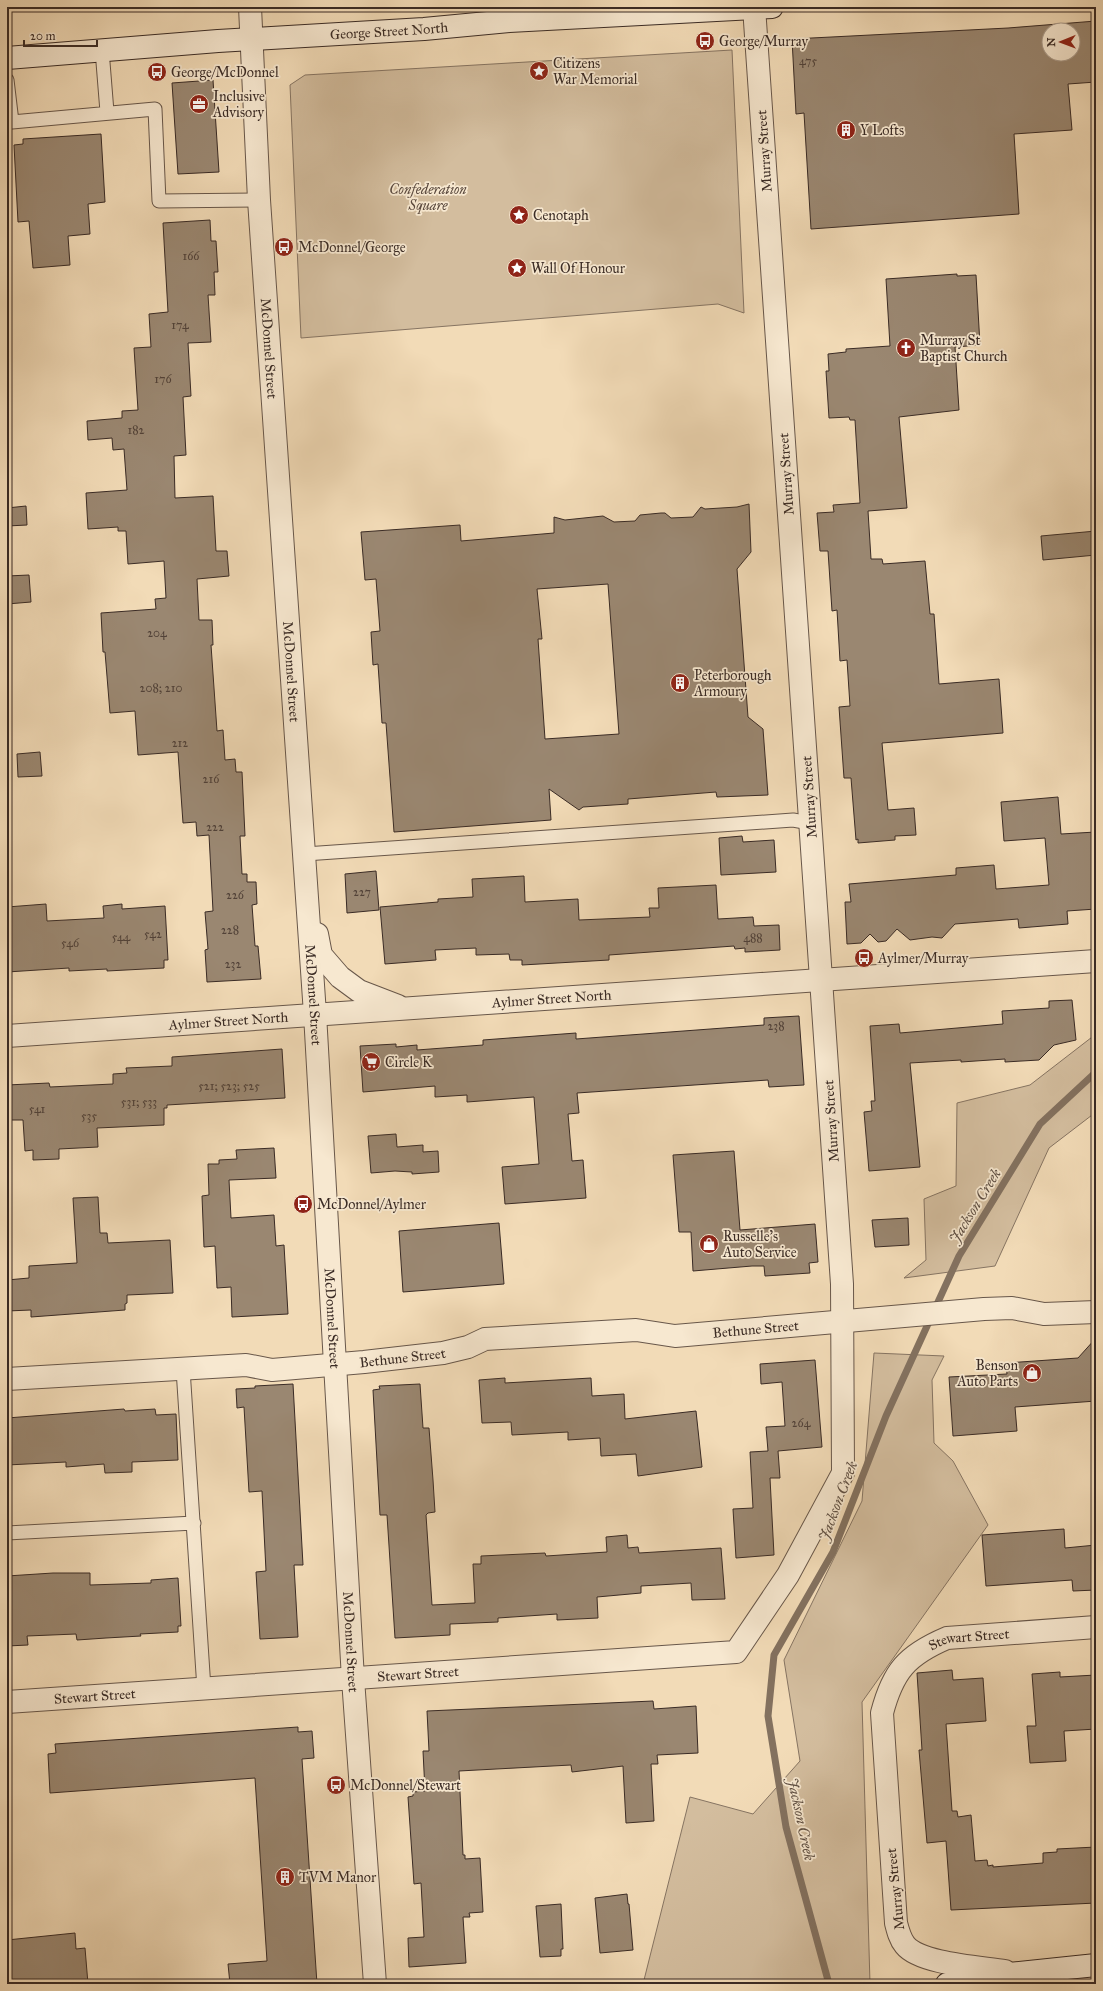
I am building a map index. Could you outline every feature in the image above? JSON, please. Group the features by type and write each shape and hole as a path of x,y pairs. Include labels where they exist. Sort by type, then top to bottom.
{"street":[{"name":"McDonnel Street","path":"250,7 259,200 305,854 353,1679 375,1984"},
{"name":"George Street North","path":"7,58 509,22 760,7"},
{"name":"Murray Street","path":"760,7 810,823 842,1284 843,1321 842,1473 788,1575"},
{"path":"307,888 321,955 340,977 359,991 406,1009"},
{"name":"Aylmer Street North","path":"7,1036 1096,961"},
{"name":"Bethune Street","path":"7,1379 246,1365 272,1370 443,1353 468,1347 485,1339 636,1330 675,1336 984,1309 1012,1308 1044,1314 1096,1312"},
{"name":"Stewart Street","path":"7,1702 736,1652 788,1575"},
{"name":"Stewart Street","path":"882,1713 888,1690 898,1672 926,1646 947,1638 1096,1627"},
{"name":"Murray Street","path":"882,1713 896,1923 899,1935 905,1946 924,1958 1018,1973"},
{"path":"947,1984 969,1978 1096,1965"}],"lane":[{"path":"102,50 107,112"},
{"path":"7,80 12,122 107,112 155,109 159,202 259,200"},
{"path":"305,854 793,820 810,823"},
{"path":"183,1369 204,1689"},
{"path":"7,1534 194,1523"}],"green space":[{"name":"Confederation Square","path":"732,50 744,313 718,304 301,338 290,85 305,75"},
{"path":"1096,1034 1096,1112 1049,1148 995,1266 904,1278 926,1260 924,1199 956,1186 957,1103 1030,1085"},
{"path":"874,1353 944,1356 932,1380 934,1443 953,1461 988,1525 862,1702 870,1984 643,1984 690,1797 753,1814 800,1761 784,1660 862,1501"}],"building":[{"name":"Y Lofts","path":"1096,21 1096,82 1068,84 1072,130 1014,134 1019,214 811,229 804,113 796,114 792,39 1041,25 1041,62 1081,62 1081,22"},
{"path":"213,80 219,172 178,174 172,83"},
{"path":"101,134 105,202 88,204 90,234 68,236 70,265 33,268 29,221 18,222 14,145 23,144 23,139"},
{"path":"210,220 211,241 216,241 218,272 214,272 215,295 208,295 211,342 188,343 191,396 183,397 186,455 174,456 175,498 213,496 216,551 227,551 229,576 197,579 199,620 212,620 213,645 211,645 217,731 223,730 225,760 235,759 236,772 242,772 245,836 240,836 242,874 247,874 247,882 256,882 257,904 252,905 255,946 258,946 261,979 207,982 205,950 208,949 205,912 213,911 209,835 197,836 196,822 183,823 178,752 138,755 135,711 110,713 105,652 103,652 101,613 156,609 155,599 166,598 164,561 128,564 126,531 118,531 118,527 88,529 86,493 127,490 124,449 113,450 112,438 88,440 87,421 122,418 122,411 138,410 134,348 151,347 149,314 168,312 163,223"},
{"path":"957,274 957,276 976,275 980,345 955,347 959,410 899,417 907,508 868,511 871,559 882,559 883,564 925,561 930,614 934,614 939,684 999,679 1003,733 882,743 888,810 914,808 916,835 895,836 895,840 858,843 858,839 856,840 851,778 844,778 839,707 850,706 847,660 840,661 837,610 832,611 828,551 820,551 817,513 834,512 833,505 860,503 855,420 850,420 849,417 829,418 826,371 829,371 828,354 846,352 846,349 890,346 886,279"},
{"path":"749,504 751,552 737,569 748,717 763,729 768,795 717,797 716,792 628,799 628,804 583,807 579,810 549,789 551,820 394,832 386,723 382,723 378,664 373,665 371,632 380,631 376,579 365,580 361,532 460,525 461,541 554,533 554,517 565,520 603,516 614,522 635,521 640,515 665,513 671,518 693,517 701,507 705,509 737,507","holes":["608,584 619,734 545,739 538,639 542,639 537,589"]},
{"path":"26,506 27,525 7,526 7,508"},
{"path":"1096,531 1096,555 1043,560 1041,536"},
{"path":"29,575 31,602 7,604 7,576"},
{"path":"40,752 42,776 18,777 17,754"},
{"path":"1058,797 1061,834 1096,832 1096,909 1067,911 1068,924 1019,928 1018,919 955,924 942,938 932,937 910,940 897,929 886,941 878,942 870,934 861,943 847,944 845,902 851,902 849,884 956,875 956,868 994,865 996,889 1049,885 1045,838 1004,841 1001,802"},
{"path":"742,836 743,842 774,840 776,872 721,875 719,838"},
{"path":"376,871 379,910 347,913 345,874"},
{"path":"524,876 525,902 578,899 579,920 650,917 649,908 659,908 658,888 716,885 718,919 753,917 754,926 779,925 780,950 745,952 745,948 735,949 734,946 609,955 609,960 522,965 522,960 510,960 509,954 476,955 476,948 435,950 436,960 385,964 380,907 438,902 438,899 473,897 472,879"},
{"path":"46,904 47,921 104,918 103,906 122,904 122,909 165,906 168,960 164,960 164,968 69,971 69,968 7,972 7,907"},
{"path":"1072,1000 1076,1040 1054,1045 1039,1060 1005,1062 1005,1059 961,1062 961,1060 910,1063 920,1167 869,1171 864,1112 872,1111 871,1101 875,1101 870,1026 899,1024 900,1033 1003,1024 1002,1011 1049,1008 1049,1001"},
{"path":"799,1016 804,1085 769,1087 768,1080 577,1093 579,1113 568,1114 572,1161 583,1160 586,1198 505,1204 502,1167 539,1164 534,1097 467,1102 467,1095 435,1097 435,1086 363,1092 360,1046 396,1044 396,1047 417,1045 417,1050 483,1045 483,1040 576,1033 576,1039 764,1025 764,1018"},
{"path":"282,1049 285,1098 167,1105 167,1108 164,1108 164,1125 97,1128 98,1147 59,1149 59,1159 33,1160 33,1150 25,1151 23,1120 7,1120 7,1085 49,1083 50,1087 113,1084 113,1074 127,1073 126,1068 172,1066 172,1057"},
{"path":"396,1134 397,1147 423,1145 423,1152 438,1151 439,1172 412,1174 412,1172 395,1171 371,1173 368,1136"},
{"path":"274,1148 276,1178 229,1180 231,1218 274,1215 276,1246 284,1245 288,1314 232,1317 231,1287 217,1288 215,1246 204,1247 202,1196 209,1195 208,1164 219,1164 219,1160 237,1159 236,1150"},
{"path":"734,1151 740,1230 815,1224 818,1262 809,1263 810,1273 765,1276 764,1266 693,1271 691,1232 679,1232 673,1155"},
{"path":"98,1197 100,1233 107,1233 108,1243 170,1240 173,1293 127,1295 125,1310 31,1317 31,1310 7,1311 7,1280 29,1278 29,1266 77,1263 73,1198"},
{"path":"908,1218 909,1245 875,1247 872,1220"},
{"path":"499,1223 504,1284 403,1292 399,1231"},
{"path":"1096,1338 1096,1401 1015,1407 1017,1431 953,1436 949,1377 1007,1374 1006,1363 1078,1358"},
{"path":"815,1360 822,1447 778,1451 780,1478 770,1478 774,1555 736,1558 733,1509 753,1508 750,1452 768,1451 766,1427 785,1426 782,1382 761,1384 760,1364"},
{"path":"505,1378 505,1383 591,1378 592,1396 624,1394 625,1419 696,1411 702,1467 638,1476 636,1454 601,1456 600,1438 568,1440 568,1432 512,1435 511,1422 482,1423 479,1380"},
{"path":"293,1384 303,1565 294,1565 298,1637 260,1639 256,1572 266,1571 262,1491 249,1492 244,1407 237,1408 236,1389 255,1388 255,1386"},
{"path":"420,1384 423,1428 429,1428 435,1512 428,1513 426,1515 432,1605 475,1603 473,1564 481,1564 481,1556 545,1553 546,1556 607,1552 606,1537 627,1535 628,1548 638,1547 639,1553 721,1548 725,1599 692,1600 691,1583 641,1586 641,1593 597,1597 598,1618 557,1620 557,1614 498,1618 498,1622 450,1624 450,1635 395,1638 387,1515 380,1515 373,1390 380,1389 379,1386"},
{"path":"124,1409 125,1411 155,1409 156,1415 176,1414 178,1460 132,1462 132,1472 105,1473 104,1464 66,1467 66,1462 7,1465 7,1418"},
{"path":"1064,1529 1065,1548 1096,1545 1096,1590 1073,1591 1072,1580 986,1586 982,1535"},
{"path":"53,1573 90,1573 90,1585 151,1583 151,1580 178,1578 181,1626 178,1626 178,1632 140,1634 141,1636 77,1640 76,1634 27,1636 28,1645 7,1646 7,1576"},
{"path":"952,1670 953,1680 983,1678 986,1721 946,1724 952,1811 957,1811 958,1817 971,1815 975,1861 987,1860 988,1866 993,1865 993,1867 1043,1863 1043,1853 1057,1852 1057,1849 1096,1847 1096,1903 951,1910 946,1841 927,1843 919,1750 922,1750 917,1673"},
{"path":"1060,1672 1060,1677 1096,1675 1096,1729 1064,1731 1066,1761 1030,1763 1027,1726 1036,1726 1032,1674"},
{"path":"653,1701 654,1709 696,1706 698,1753 657,1755 658,1764 651,1764 654,1821 626,1823 623,1766 572,1772 571,1765 459,1771 463,1855 465,1855 465,1859 480,1858 483,1912 469,1913 470,1917 463,1917 466,1963 409,1967 408,1938 424,1937 421,1883 414,1884 408,1797 413,1796 413,1792 425,1791 423,1751 429,1751 427,1711"},
{"name":"TVM Manor","path":"298,1727 298,1732 312,1731 314,1758 302,1759 317,1984 230,1984 228,1964 267,1961 255,1778 50,1793 48,1754 56,1753 55,1744"},
{"path":"627,1894 633,1950 600,1953 595,1898"},
{"path":"561,1904 563,1949 561,1949 561,1956 540,1957 536,1906"},
{"path":"75,1933 76,1949 85,1948 88,1984 7,1984 7,1940"}],"waterway":[{"name":"Jackson Creek","path":"829,1984 786,1827 768,1716 774,1655 833,1552 886,1416 959,1256 1040,1124 1096,1072"}],"place":[{"name":"George/Murray","path":"705,41"},
{"name":"Citizens War Memorial","path":"539,71"},
{"name":"George/McDonnel","path":"157,72"},
{"name":"Inclusive Advisory","path":"199,104"},
{"name":"Y Lofts","path":"846,130"},
{"name":"Cenotaph","path":"519,215"},
{"name":"McDonnel/George","path":"284,247"},
{"name":"Wall Of Honour","path":"517,268"},
{"name":"Murray St Baptist Church","path":"906,348"},
{"name":"Peterborough Armoury","path":"680,683"},
{"name":"Aylmer/Murray","path":"864,958"},
{"name":"Circle K","path":"371,1062"},
{"name":"McDonnel/Aylmer","path":"303,1204"},
{"name":"Russelle's Auto Service","path":"709,1244"},
{"name":"Benson Auto Parts","path":"1032,1373"},
{"name":"McDonnel/Stewart","path":"336,1785"},
{"name":"TVM Manor","path":"285,1877"}]}
